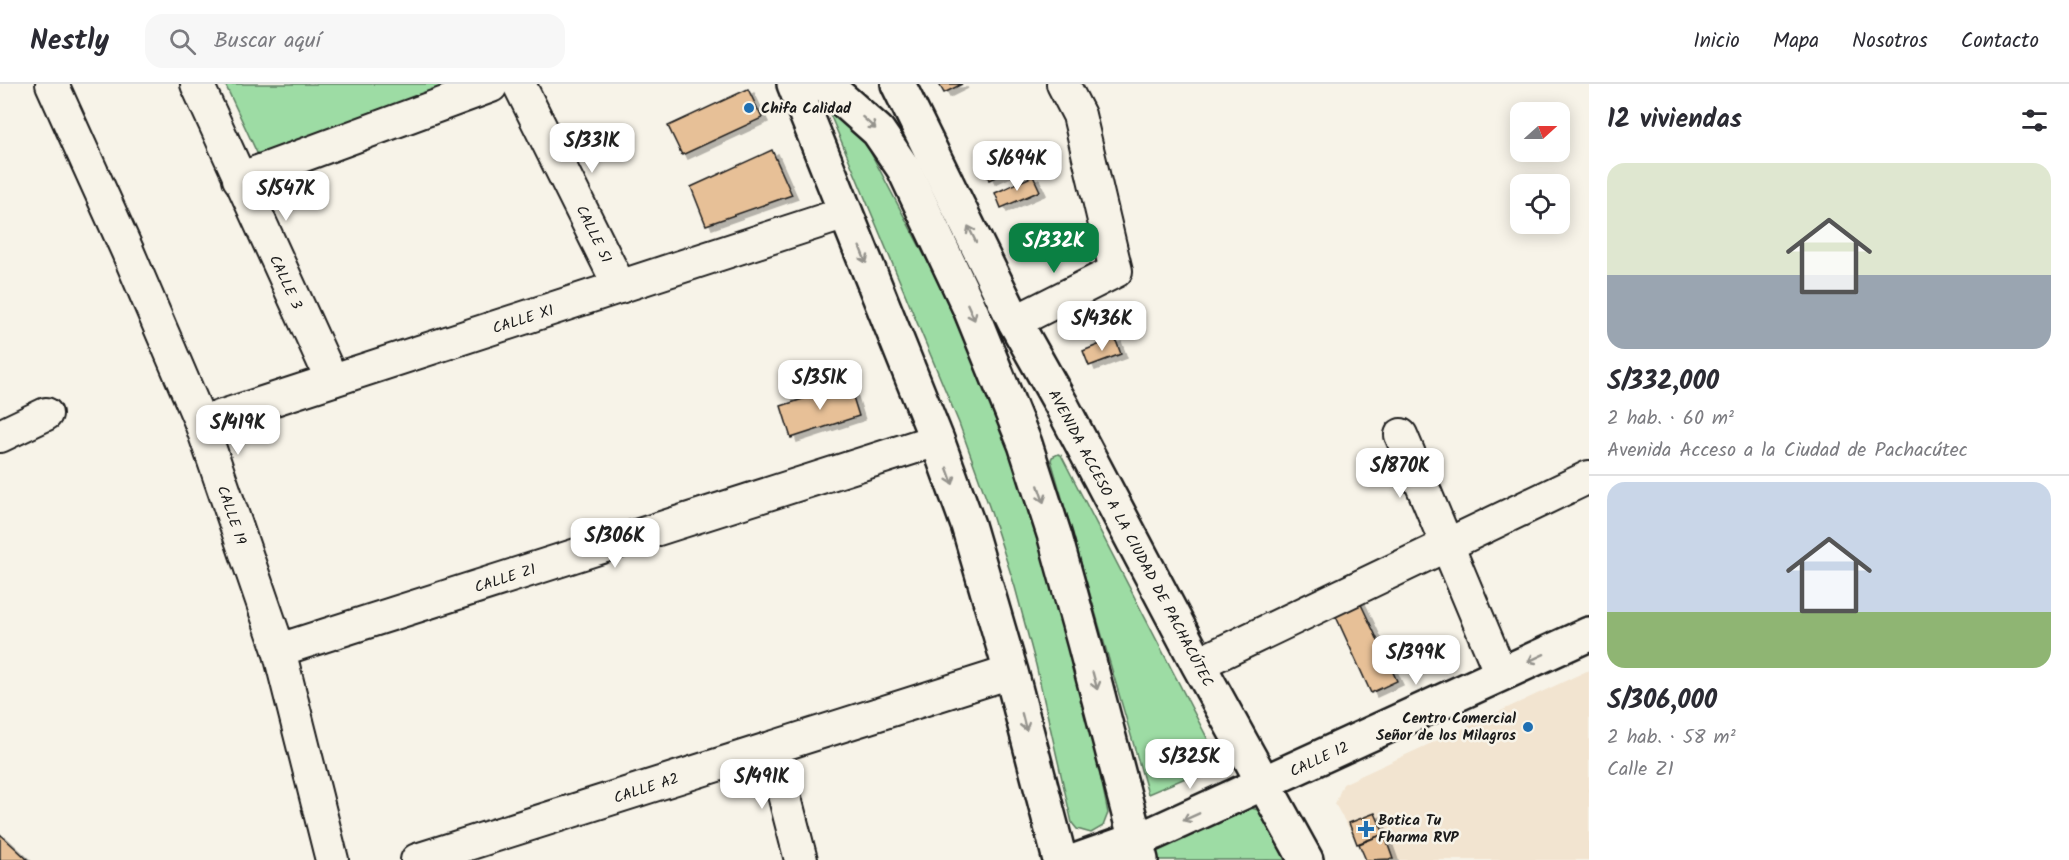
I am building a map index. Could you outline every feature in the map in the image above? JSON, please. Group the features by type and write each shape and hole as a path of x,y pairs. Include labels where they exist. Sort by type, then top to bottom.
{"main road":[{"path":"794,84 937,440 968,525 1011,672 1060,860"},
{"path":"825,84 878,131 904,169 984,344 1025,444 1055,537 1139,850"},
{"name":"AVENIDA ACCESO A LA CIUDAD DE PACHACÚTEC","path":"898,84 1015,322 1306,860"},
{"name":"CALLE 12","path":"1078,860 1139,850 1263,784 1589,634"}],"street":[{"name":"CALLE 19","path":"52,84 127,250 201,423 279,650 332,860"},
{"name":"CALLE 3","path":"197,84 332,380"},
{"path":"1015,322 1116,271 1079,116 1063,84"},
{"path":"1079,116 1083,84"},
{"path":"239,179 505,85"},
{"name":"CALLE 51","path":"505,85 620,287"},
{"name":"CALLE X1","path":"201,423 846,213"},
{"path":"0,436 46,414"},
{"path":"1401,435 1501,674"},
{"name":"CALLE Z1","path":"279,650 937,440"},
{"path":"1198,664 1589,477"},
{"name":"CALLE A2","path":"417,860 1011,672"},
{"path":"771,748 801,860"}],"shaded area":[{"name":"Centro Comercial Señor de los Milagros","path":"1589,670 1589,860 1367,860 1335,804 1343,784"}],"green space":[{"path":"225,84 459,84 258,155"},
{"path":"822,95 863,138 932,270 968,347 1028,501 1052,578 1092,734 1108,813 1103,826 1091,833 1077,829 1072,823 1036,665 1015,587 959,423"},
{"path":"1058,454 1061,455 1218,759 1214,766 1148,794 1051,460"},
{"path":"1248,807 1258,810 1286,860 1152,860 1152,851"}],"building":[{"path":"939,84 962,84 944,93"},
{"path":"748,89 762,118 682,155 668,126"},
{"path":"772,150 792,195 706,225 691,187"},
{"path":"1023,153 1027,163 989,180 985,169"},
{"path":"1033,176 1040,191 1001,208 995,193"},
{"path":"1115,338 1121,354 1089,366 1083,351"},
{"path":"849,384 859,416 791,438 781,406"},
{"path":"1358,598 1397,681 1371,693 1333,610"},
{"name":"Botica Tu Fharma RVP","path":"1375,813 1384,834 1357,844 1349,823"},
{"path":"0,834 28,860 0,860"},
{"path":"1384,834 1393,859 1366,860 1359,844"}],"place":[{"name":"Chifa Calidad","path":"749,108"},
{"name":"Centro Comercial Señor de los Milagros","path":"1528,727"},
{"name":"Botica Tu Fharma RVP","path":"1366,829"}]}
